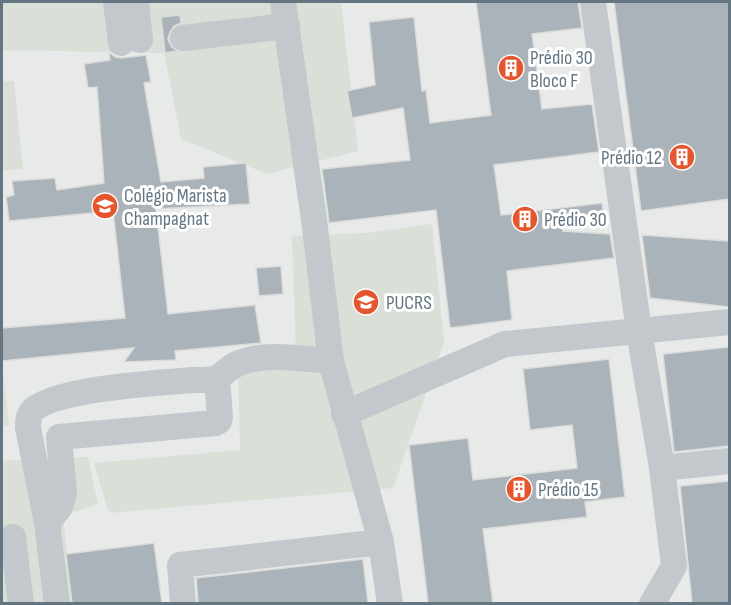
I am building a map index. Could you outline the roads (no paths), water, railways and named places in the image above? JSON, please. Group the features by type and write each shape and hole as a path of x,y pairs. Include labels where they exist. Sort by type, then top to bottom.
{"street":[{"path":"116,2 130,41 136,2"},
{"path":"593,2 639,331 662,468 674,566 652,603"},
{"path":"183,38 285,14 331,361 381,542 390,603"},
{"path":"344,414 505,344 729,322"},
{"path":"57,603 48,529 28,419 36,408 55,399 97,389 217,378 235,365 252,359 331,361"},
{"path":"58,437 215,423 220,417 217,378"},
{"path":"97,389 101,433"},
{"path":"48,529 60,507 64,493 55,399"},
{"path":"662,468 729,461"},
{"path":"21,603 7,537 48,529"},
{"path":"183,603 180,565 381,542"}],"place":[{"name":"Prédio 30 Bloco F","path":"511,68"},
{"name":"Prédio 12","path":"682,157"},
{"name":"Colégio Marista Champagnat","path":"105,206"},
{"name":"Prédio 30","path":"525,219"},
{"name":"PUCRS","path":"366,302"},
{"name":"Prédio 15","path":"519,489"}]}
